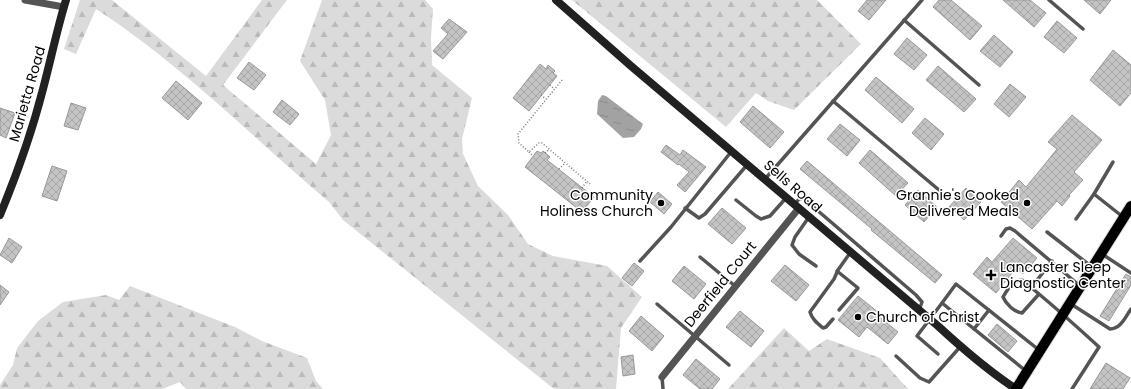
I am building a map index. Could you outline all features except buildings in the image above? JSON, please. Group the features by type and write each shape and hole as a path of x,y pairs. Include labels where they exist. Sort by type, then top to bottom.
{"main road":[{"path":"1016,389 1131,206"}],"street":[{"path":"25,0 65,3"},
{"name":"Sells Road","path":"556,0 850,253 930,319 960,347 1016,389"},
{"name":"Marietta Road","path":"0,215 14,183 30,136 65,3"},
{"name":"Deerfield Court","path":"662,377 797,207"}],"lane":[{"path":"765,179 922,0"},
{"path":"1049,0 1083,29"},
{"path":"904,20 980,85"},
{"path":"833,101 939,190"},
{"path":"640,261 671,227 732,151"},
{"path":"1076,218 1094,194 1113,162"},
{"path":"685,208 699,218 705,214 748,165"},
{"path":"1094,194 1124,217"},
{"path":"736,200 762,219 770,216 786,198"},
{"path":"797,207 799,199 803,198 825,216 896,277 922,302 918,310"},
{"path":"818,225 825,216"},
{"path":"809,217 795,237 792,245 799,254 816,266"},
{"path":"1001,236 1006,229 1010,228 1052,261 1080,286"},
{"path":"1047,232 1092,267"},
{"path":"841,245 848,236"},
{"path":"833,318 826,327 823,328 814,321 810,312 834,279 837,271 850,253"},
{"path":"1101,254 1131,273"},
{"path":"700,257 735,286"},
{"path":"865,265 872,257"},
{"path":"1034,284 1052,261"},
{"path":"837,271 858,288 839,310"},
{"path":"889,285 896,277"},
{"path":"1039,294 1022,313 1017,312 1005,303 1003,297 1015,280 1022,280 1039,294 1063,314 1099,347 1072,389"},
{"path":"938,354 917,336 956,284 1040,351"},
{"path":"942,303 1027,372"},
{"path":"1070,303 1110,329 1114,329 1121,324 1131,309"},
{"path":"658,304 729,365"},
{"path":"974,329 989,310"},
{"path":"896,356 920,378 929,382 960,347"},
{"path":"662,377 663,389"}],"path":[{"path":"533,156 519,144 518,134 562,80"},
{"path":"550,85 554,89"},
{"path":"541,95 546,99"},
{"path":"529,152 539,143 590,184"},
{"path":"546,153 548,149"},
{"path":"559,169 564,162"},
{"path":"582,188 587,181"}],"green space":[{"path":"80,0 112,0 206,76 262,0 287,0 223,85 316,164 331,135 325,100 300,61 322,0 425,0 433,9 431,37 432,65 472,98 462,139 463,154 478,186 508,215 528,244 553,256 607,266 642,297 621,328 616,389 554,389 343,220 329,202 187,77 127,30 96,9 76,54 64,49"},
{"path":"572,0 817,0 861,44 794,110 768,101 756,93 726,127"},
{"path":"130,286 235,327 262,341 307,358 316,381 323,389 186,389 180,382 162,389 0,389 0,385 13,365 17,348 38,321 63,302 106,295 119,300"},
{"path":"784,328 809,351 827,339 880,358 908,389 728,389"}],"water":[{"path":"602,95 606,96 643,124 641,129 634,137 623,138 597,114 598,101"}],"place":[{"name":"Community Holiness Church","path":"661,203"},
{"name":"Grannie's Cooked Delivered Meals","path":"1027,203"},
{"name":"Lancaster Sleep Diagnostic Center","path":"991,275"},
{"name":"Church of Christ","path":"858,317"}]}
